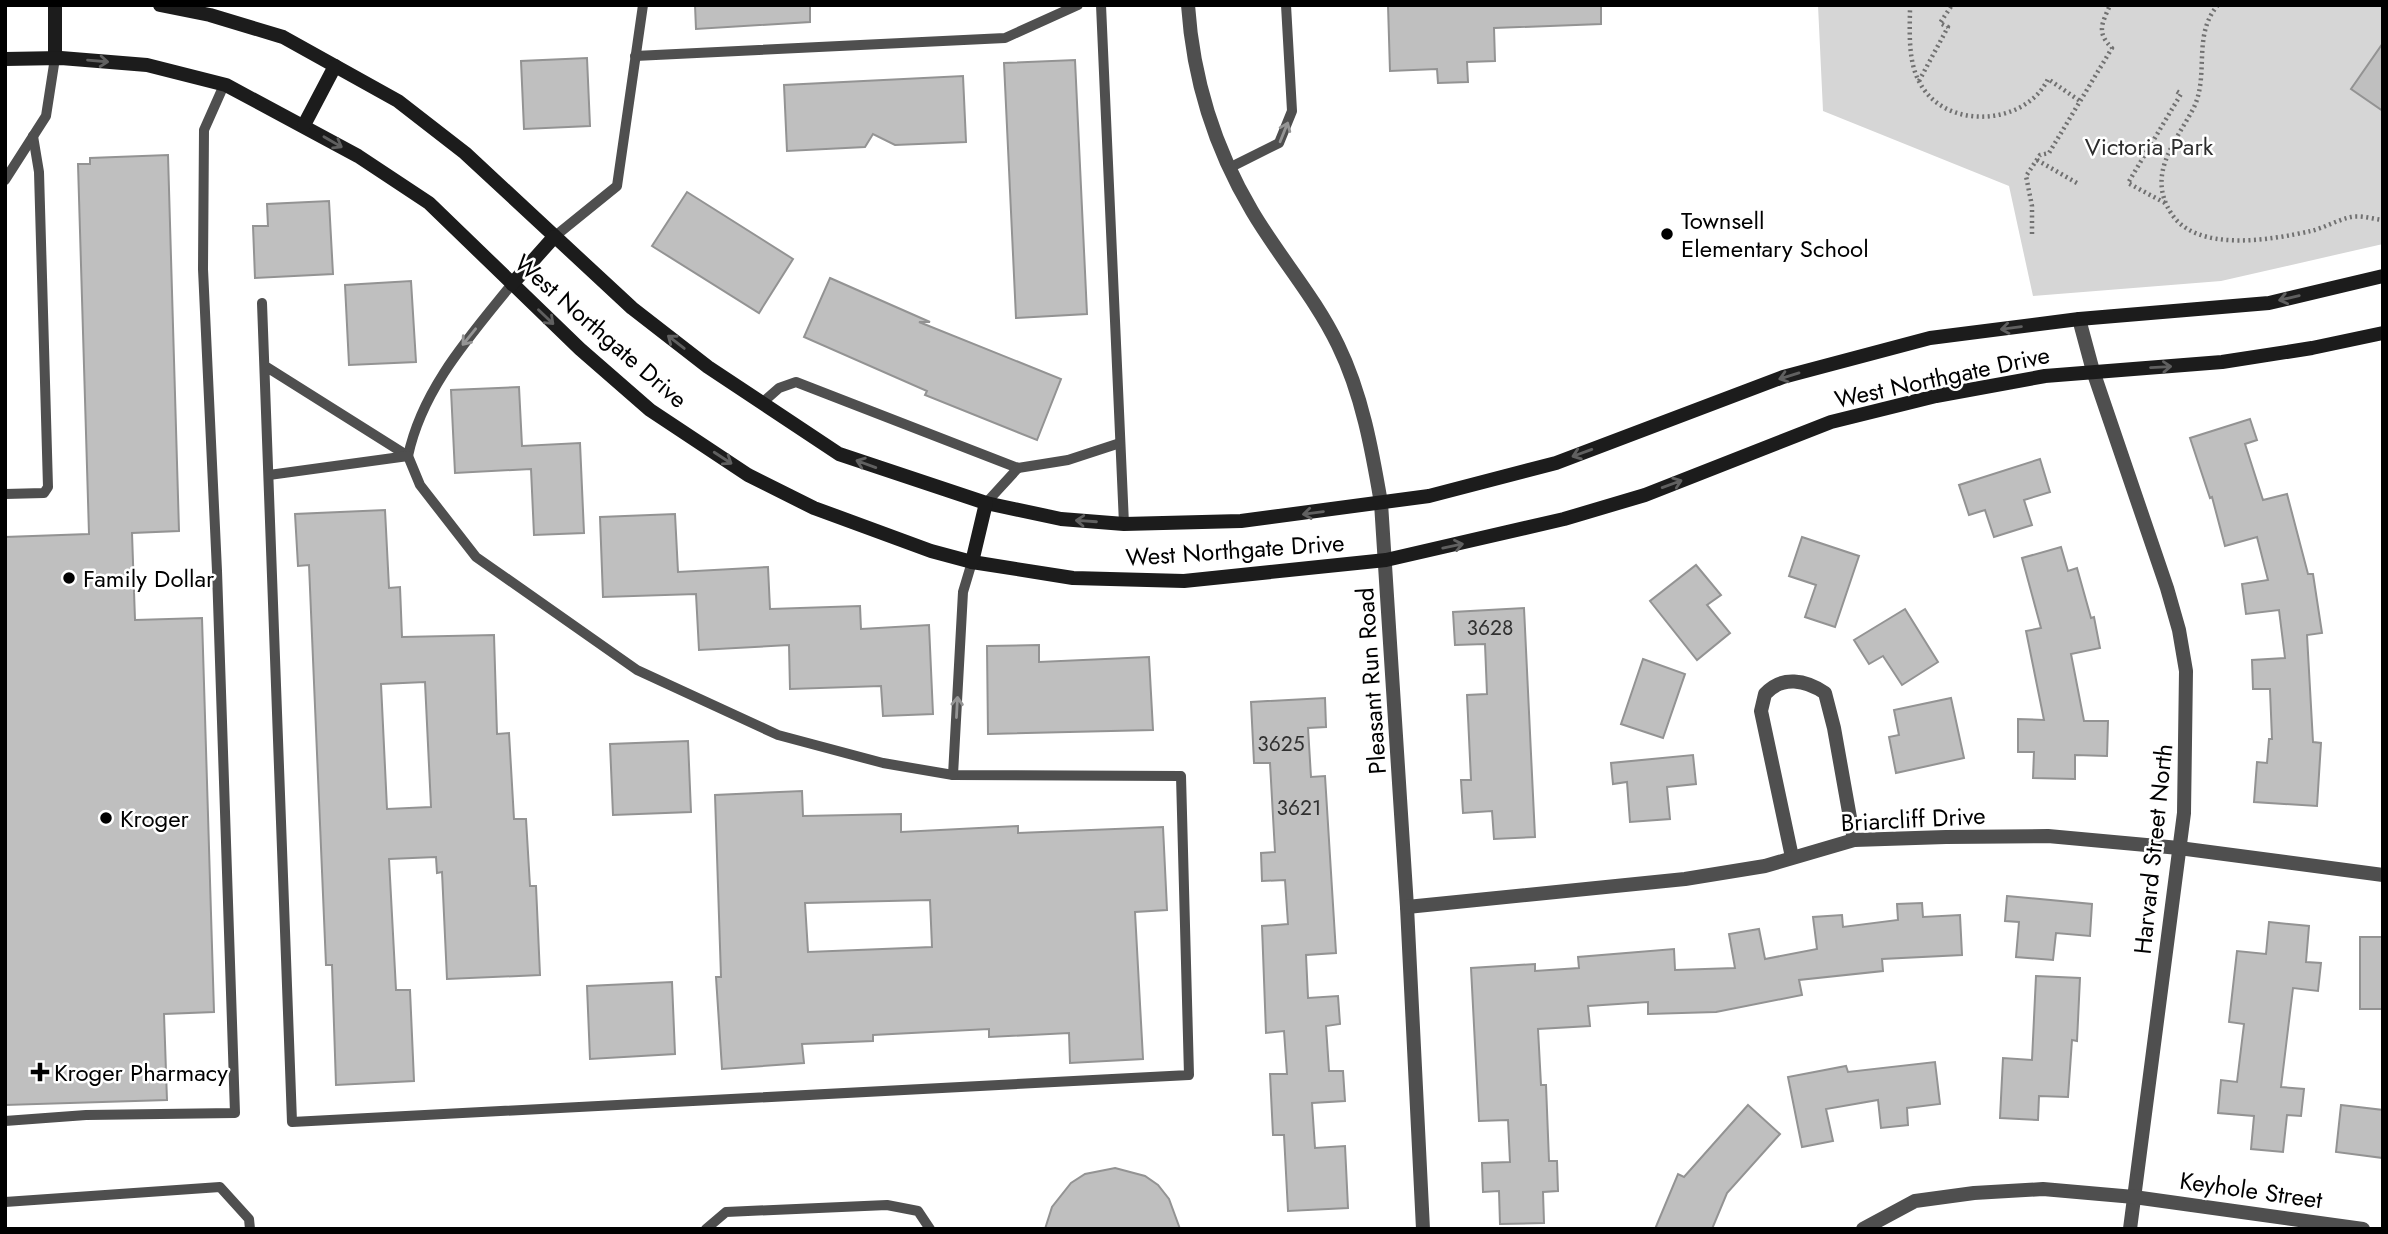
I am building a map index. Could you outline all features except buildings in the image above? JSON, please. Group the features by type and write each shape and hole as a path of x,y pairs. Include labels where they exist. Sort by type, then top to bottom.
{"main road":[{"path":"55,5 55,58"},
{"name":"West Northgate Drive","path":"160,5 200,9 283,37 398,101 465,153 632,308 762,403 839,454 986,502 1060,519 1124,524 1264,519 1429,496 1514,476 1701,410 1783,377 1930,338 2079,320 2269,303 2383,276"},
{"name":"West Northgate Drive","path":"5,59 55,58 147,65 224,85 304,125 429,203 512,284 650,410 748,475 837,517 931,551 1034,574 1124,582 1232,578 1386,560 1564,519 1645,495 1831,422 1936,396 2045,376 2222,362 2383,333"},
{"path":"304,125 335,66"},
{"path":"512,284 554,237"},
{"path":"972,562 986,502"}],"street":[{"name":"Pleasant Run Road","path":"1188,5 1201,93 1229,168 1253,213 1306,289 1339,346 1372,446 1386,560 1423,1229"},
{"name":"Harvard Street North","path":"2079,320 2093,371 2179,630 2186,671 2187,727 2179,848 2130,1229"},
{"path":"1791,858 1761,711 1765,694 1784,681 1811,684 1825,693 1854,840"},
{"name":"Briarcliff Drive","path":"1407,907 1685,879 1765,866 1854,840 2048,836 2179,848 2383,875"},
{"name":"Keyhole Street","path":"1863,1229 1915,1201 1974,1193 2042,1189 2134,1197 2363,1229"}],"lane":[{"path":"554,237 617,186 643,5"},
{"path":"635,56 1005,38 1078,5"},
{"path":"1101,5 1124,524"},
{"path":"1229,168 1279,144 1292,111 1286,5"},
{"path":"6,176 46,116 55,58"},
{"path":"5,1121 86,1115 235,1113 217,571 203,269 204,130 224,85"},
{"path":"5,494 44,493 48,487 39,172 33,136"},
{"path":"262,303 292,1122 1189,1075 1181,776 953,775 883,763 778,735 637,670 476,557 420,485 408,456 412,435 449,362 512,284"},
{"path":"265,366 408,456"},
{"path":"762,403 779,388 796,382 1018,468 1068,460 1120,443"},
{"path":"269,475 408,456"},
{"path":"986,502 1018,468"},
{"path":"953,775 964,592 972,562"},
{"path":"5,1202 220,1187 249,1219 250,1229"},
{"path":"706,1229 726,1212 887,1205 918,1211 930,1229"}],"path":[{"path":"1909,5 1912,61 1919,81 1936,101 1959,112 1988,118 2002,116 2033,99 2048,79 2080,101"},
{"path":"1919,81 1948,27 1940,23 1952,5"},
{"path":"2032,234 2032,206 2026,176 2040,155 2049,153 2112,48 2102,37 2100,27 2110,5"},
{"path":"2218,5 2208,16 2201,46 2202,84 2193,109 2169,146 2162,178 2165,203 2175,219 2199,237 2239,241 2311,231 2353,217 2383,220"},
{"path":"2165,203 2128,183 2181,94 2176,91"},
{"path":"2037,160 2077,183"}],"green space":[{"name":"Victoria Park","path":"1818,5 2383,5 2383,244 2221,281 2033,296 2009,186 1823,111"}],"place":[{"name":"Townsell Elementary School","path":"1667,234"},
{"name":"Family Dollar","path":"69,578"},
{"name":"Kroger","path":"106,818"},
{"name":"Kroger Pharmacy","path":"40,1072"}]}
